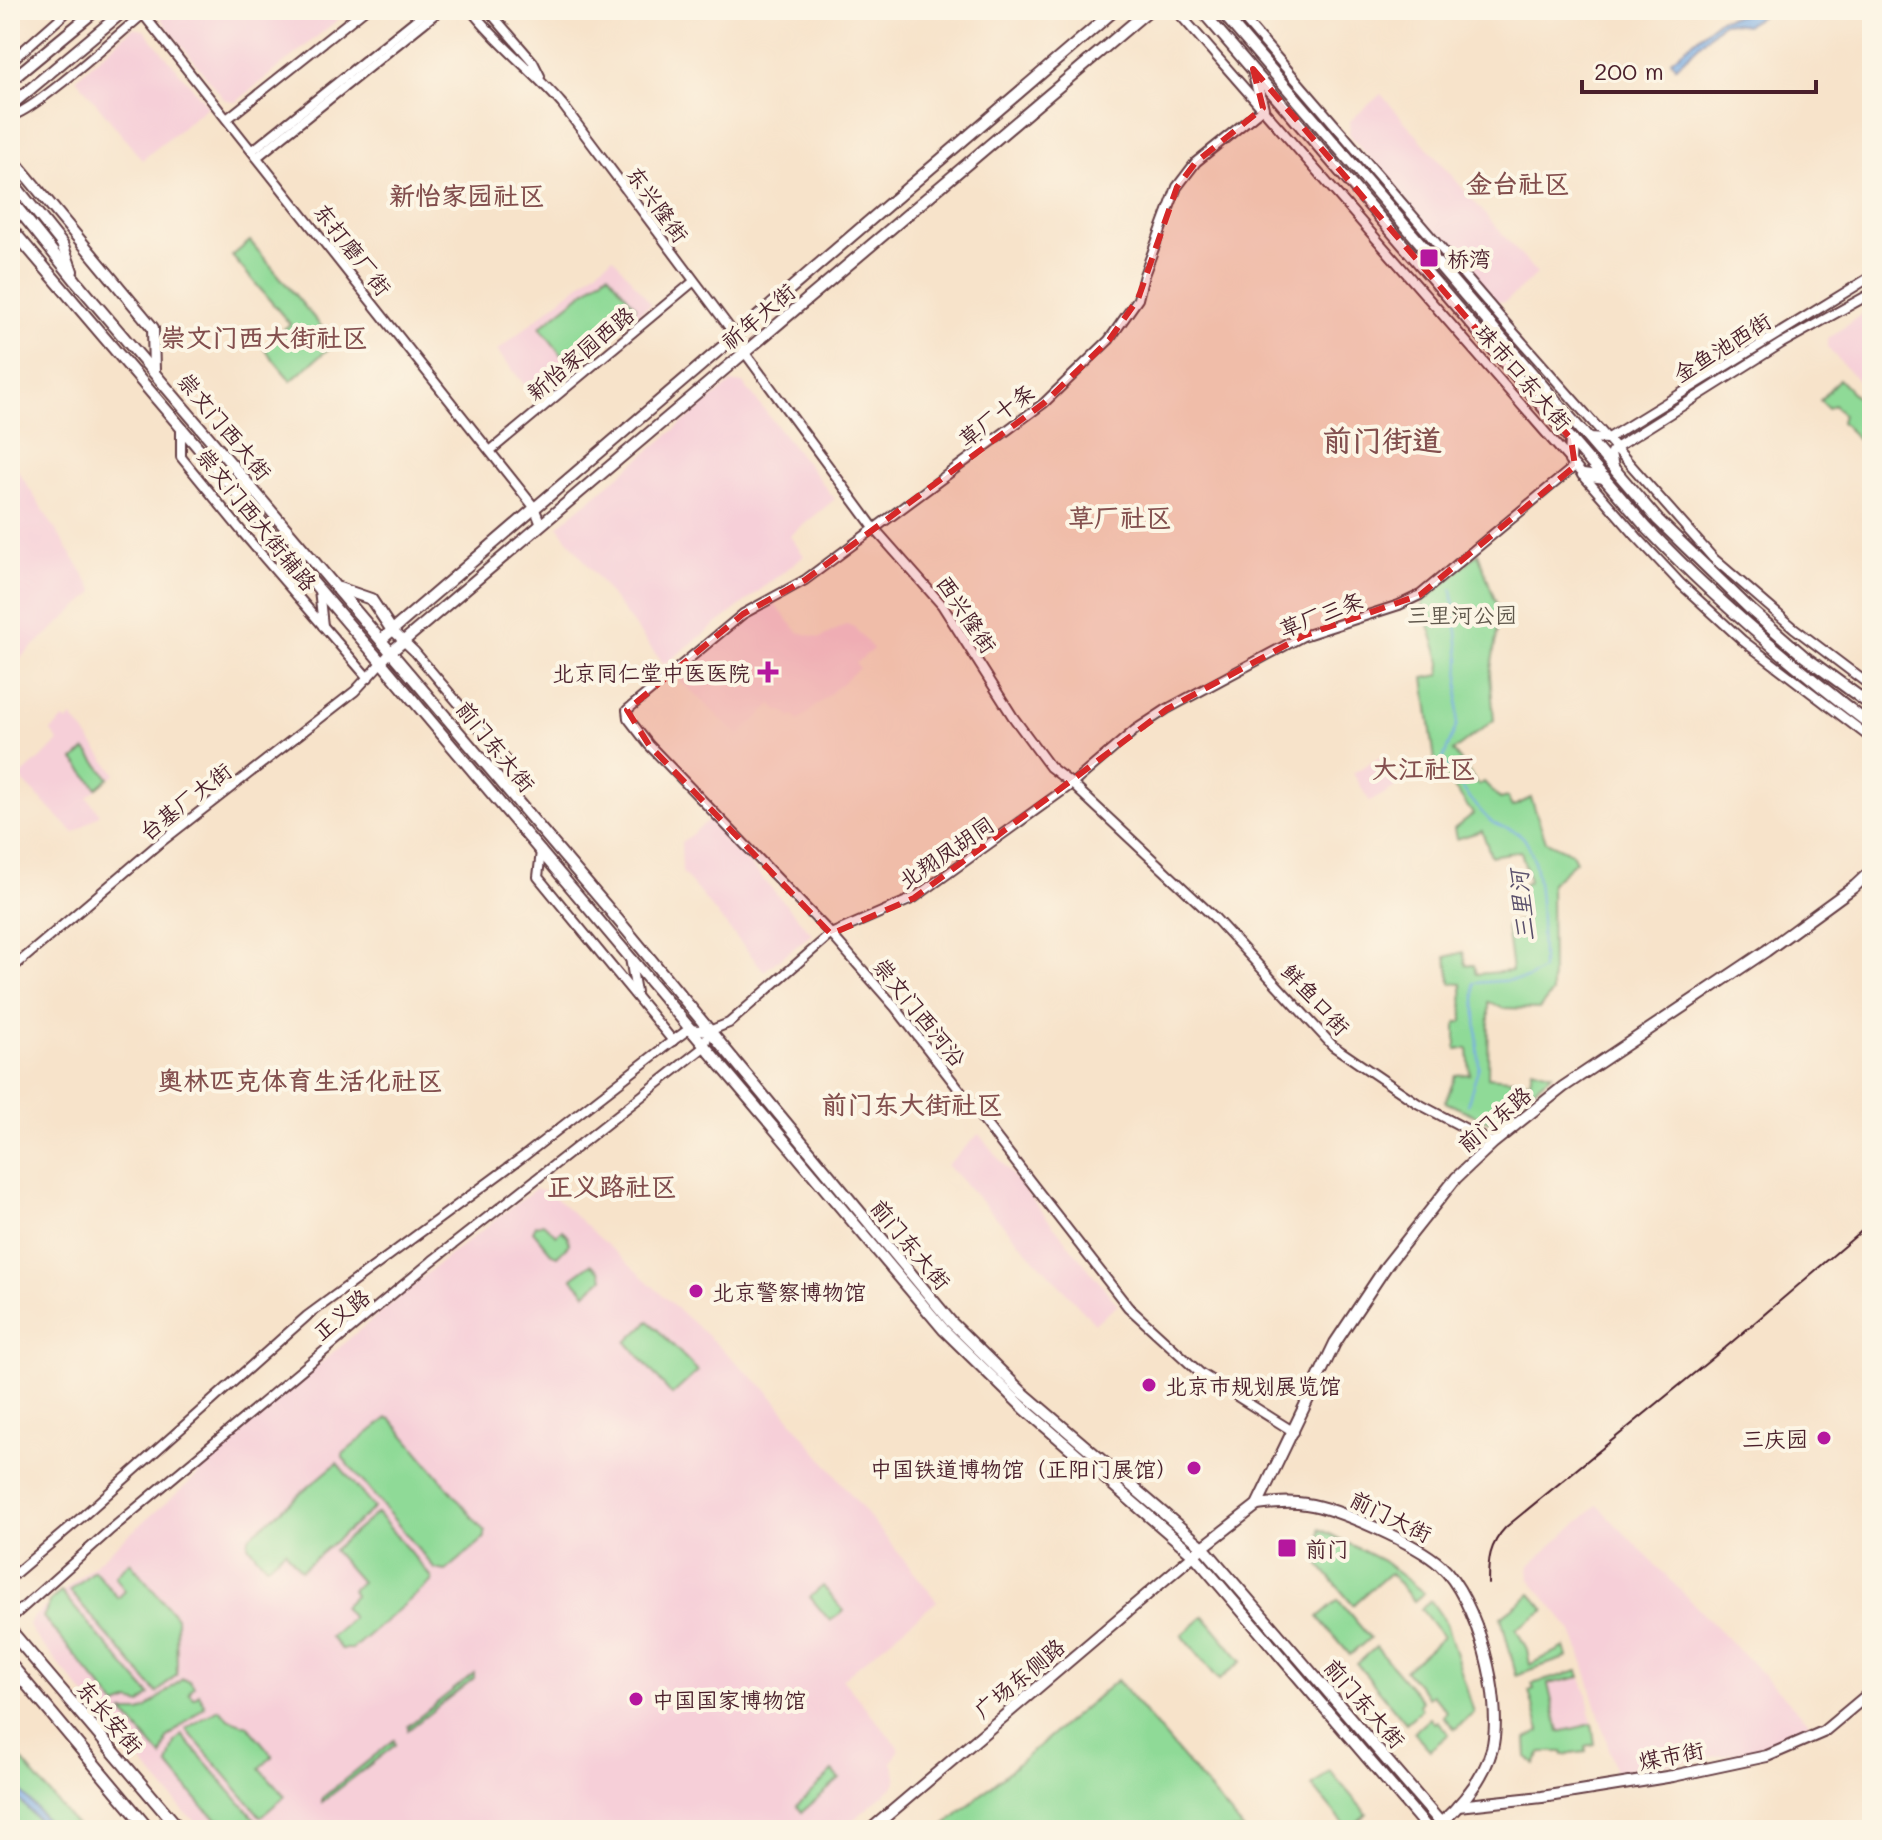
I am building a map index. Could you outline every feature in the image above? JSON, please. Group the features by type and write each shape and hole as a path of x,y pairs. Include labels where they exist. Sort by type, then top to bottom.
{"highway":[{"name":"东长安街","path":"10,1630 180,1830"},
{"name":"东长安街","path":"10,1664 149,1830"}],"main road":[{"path":"10,81 96,10"},
{"path":"10,106 125,10"},
{"name":"祈年大街","path":"381,640 1115,10"},
{"name":"祈年大街","path":"392,651 1149,10"},
{"name":"珠市口东大街","path":"1201,10 1674,556 1741,621 1872,726"},
{"name":"珠市口东大街","path":"1220,10 1658,520 1742,602 1805,657 1872,706"},
{"path":"1253,69 1263,108"},
{"path":"10,156 153,328 154,372"},
{"path":"10,179 62,244 76,281"},
{"name":"崇文门西大街","path":"10,199 381,640"},
{"name":"崇文门西大街","path":"10,227 381,662"},
{"path":"1571,439 1573,464"},
{"path":"1583,475 1605,478"},
{"path":"337,588 371,599 391,629"},
{"name":"前门东大街","path":"381,640 951,1322 1022,1392 1203,1547 1445,1826"},
{"name":"前门东大街","path":"381,662 964,1352 1057,1438 1194,1555 1431,1830"},
{"name":"前门东路","path":"1257,1505 1335,1343 1431,1206 1493,1143 1563,1087 1766,951 1872,870"},
{"name":"前门大街","path":"1257,1505 1289,1502 1321,1507 1357,1520 1429,1557 1462,1592 1474,1621 1494,1710 1492,1749 1485,1768 1458,1806"},
{"name":"广场东侧路","path":"870,1830 1203,1547 1257,1505"},
{"name":"煤市街","path":"1458,1806 1542,1797 1673,1776 1767,1756 1823,1732 1872,1691"},
{"path":"1431,1830 1445,1826 1458,1806"}],"street":[{"path":"10,62 69,10"},
{"path":"227,119 364,10"},
{"path":"255,154 428,10"},
{"path":"255,154 440,10"},
{"name":"东兴隆街","path":"471,10 492,37 540,77"},
{"name":"东兴隆街","path":"488,10 533,62 540,77 735,335 745,353"},
{"name":"珠市口东大街","path":"1176,10 1681,584 1732,631 1872,739"},
{"name":"珠市口东大街","path":"1236,10 1713,558 1794,628 1872,687"},
{"path":"10,116 19,115 144,11"},
{"name":"东打磨厂街","path":"144,11 534,507 541,525"},
{"name":"草厂十条","path":"666,677 743,614 805,580 1044,403 1109,340 1138,299 1177,187 1196,162 1263,108"},
{"name":"金鱼池西街","path":"1607,439 1872,276"},
{"name":"新怡家园西路","path":"490,451 693,282"},
{"name":"金鱼池西街","path":"1615,448 1782,343 1872,293"},
{"name":"西兴隆街","path":"745,353 874,528 942,605 1013,717 1050,767 1174,879"},
{"name":"崇文门西大街辅路","path":"181,427 181,457 368,678"},
{"path":"1588,438 1607,439"},
{"path":"1614,468 1611,453 1615,448"},
{"name":"草厂三条","path":"1072,784 1135,730 1167,709 1303,636 1399,605 1420,595 1573,464"},
{"path":"319,589 323,627"},
{"path":"391,629 508,762 514,800"},
{"path":"381,640 381,662"},
{"name":"台基厂大街","path":"10,970 125,871 355,691 392,651"},
{"name":"崇文门西河沿","path":"666,677 627,710 628,718 649,745 831,934 895,1007 1128,1307 1200,1373 1294,1432"},
{"name":"北翔凤胡同","path":"709,1031 729,1023 831,934 914,898 1072,784"},
{"path":"541,851 538,877 673,1041"},
{"name":"鲜鱼口街","path":"1174,879 1234,937 1333,1046 1417,1103 1493,1143"},
{"path":"630,958 636,993"},
{"path":"689,1029 709,1031 704,1047"},
{"name":"正义路","path":"10,1578 307,1316 524,1156 689,1029"},
{"name":"正义路","path":"10,1619 109,1531 432,1261 704,1047"}],"highlighted area":[{"path":"1253,69 1571,439 1575,466 1420,595 1303,636 1167,709 914,898 831,934 649,745 627,710 743,614 805,580 1044,403 1109,340 1138,299 1177,187 1196,162 1263,108"}],"shaded area":[{"path":"162,10 350,10 236,102 224,99 161,19"},
{"path":"133,28 144,30 208,106 142,160 76,78"},
{"path":"1381,94 1537,274 1505,302 1490,301 1349,134 1350,121"},
{"path":"613,257 651,304 535,398 497,351"},
{"path":"1872,306 1872,396 1827,347 1827,340"},
{"path":"731,383 743,383 835,499 790,536 804,556 664,665 558,526"},
{"path":"10,458 95,592 10,667"},
{"name":"北京同仁堂中医医院","path":"772,601 798,632 820,638 847,624 854,627 873,649 856,663 859,668 799,721 780,712 772,704 739,736 676,677"},
{"path":"72,717 116,774 87,797 100,814 74,833 19,777 59,742 51,731 64,719 67,722"},
{"path":"1382,756 1399,785 1370,802 1353,773"},
{"path":"710,819 812,934 764,971 682,872 681,843"},
{"path":"979,1134 1118,1305 1095,1323 947,1165"},
{"path":"535,1189 548,1191 767,1390 937,1601 842,1679 899,1750 892,1762 897,1779 894,1786 841,1830 226,1830 200,1825 185,1813 33,1634 29,1625 32,1618 198,1475 195,1468 437,1265"},
{"path":"1597,1505 1808,1721 1808,1729 1764,1749 1616,1772 1571,1630 1529,1578 1528,1567"},
{"path":"1581,1678 1592,1723 1560,1731 1549,1685"}],"green space":[{"path":"250,241 335,343 291,381 263,347 290,324 232,256"},
{"path":"608,273 636,307 567,362 540,327"},
{"path":"1839,379 1872,413 1871,443 1862,443 1841,422 1843,414 1834,405 1828,408 1820,400"},
{"name":"三里河公园","path":"1478,553 1500,614 1490,675 1494,720 1453,751 1478,785 1484,782 1500,799 1507,797 1512,807 1531,798 1546,841 1572,853 1576,861 1551,883 1552,993 1539,1009 1502,1008 1489,1002 1488,1077 1530,1081 1532,1068 1552,1074 1492,1123 1445,1102 1456,1075 1470,1074 1468,1049 1456,1049 1456,1023 1463,1021 1462,984 1451,983 1446,957 1463,952 1466,965 1474,965 1476,974 1512,971 1506,925 1527,918 1522,886 1529,881 1521,851 1491,856 1482,831 1456,839 1454,829 1473,814 1435,761 1424,678 1440,675 1441,663 1422,603"},
{"path":"86,750 109,778 97,788 74,760"},
{"path":"543,1223 556,1235 562,1230 568,1237 569,1244 557,1256 533,1231 536,1225"},
{"path":"591,1264 603,1278 586,1293 572,1278"},
{"path":"649,1321 698,1371 672,1395 627,1342"},
{"path":"387,1418 485,1532 485,1538 446,1571 435,1569 343,1458 343,1454"},
{"path":"337,1463 374,1508 301,1570 285,1550 266,1566 248,1545 249,1537"},
{"path":"377,1513 432,1578 431,1582 352,1649 341,1649 330,1637 352,1618 343,1607 355,1595 352,1590 361,1582 333,1550"},
{"path":"1320,1529 1383,1561 1424,1593 1414,1601 1390,1573 1353,1605 1318,1563"},
{"path":"130,1562 176,1617 177,1674 157,1693 70,1591 94,1570 118,1598 125,1591 115,1576"},
{"path":"823,1586 844,1611 830,1621 810,1597"},
{"path":"61,1592 150,1695 141,1704 130,1701 117,1706 43,1617 51,1600"},
{"path":"1531,1594 1545,1610 1516,1629 1527,1649 1530,1665 1565,1647 1568,1657 1516,1675 1501,1617"},
{"path":"1338,1600 1370,1638 1350,1655 1318,1617"},
{"path":"1431,1601 1446,1623 1474,1713 1455,1729 1443,1716 1447,1712 1432,1694 1428,1697 1405,1670 1443,1637 1421,1609"},
{"path":"1204,1616 1242,1661 1219,1680 1182,1635"},
{"path":"1376,1647 1422,1701 1419,1705 1422,1709 1406,1723 1357,1664"},
{"path":"1578,1671 1580,1677 1548,1684 1559,1732 1592,1724 1595,1744 1586,1746 1586,1752 1563,1755 1562,1752 1542,1752 1535,1764 1527,1758 1526,1739 1540,1731 1529,1691 1534,1689 1532,1684"},
{"path":"474,1673 474,1678 408,1730 408,1726"},
{"path":"182,1679 190,1681 194,1686 189,1693 194,1698 199,1694 205,1706 167,1738 162,1757 123,1712 140,1712"},
{"path":"1117,1680 1244,1830 939,1830"},
{"path":"219,1709 230,1720 248,1726 273,1756 260,1768 285,1796 261,1817 186,1729"},
{"path":"1430,1718 1449,1734 1430,1750 1414,1732"},
{"path":"182,1735 264,1830 217,1819 202,1806 168,1765 175,1742"},
{"path":"394,1740 395,1745 322,1802 322,1798"},
{"path":"10,1746 80,1830 21,1830 10,1817"},
{"path":"833,1771 840,1779 802,1812 797,1806"},
{"path":"1330,1771 1367,1814 1348,1829 1312,1786"}],"water":[{"path":"1753,10 1771,10 1746,25 1723,22 1676,67 1671,60 1720,19"},
{"path":"10,1778 54,1830 48,1830 24,1806 14,1792"}],"waterway":[{"name":"三里河","path":"1452,589 1460,660 1457,724 1443,759 1488,819 1522,836 1529,847 1538,880 1541,920 1542,970 1527,979 1474,983 1479,1066 1467,1105"}],"tram line":[{"path":"1488,1584 1491,1553 1506,1527 1725,1348 1872,1222"}],"place":[{"name":"桥湾","path":"1429,258"},
{"name":"北京同仁堂中医医院","path":"768,672"},
{"name":"北京警察博物馆","path":"696,1291"},
{"name":"北京市规划展览馆","path":"1149,1385"},
{"name":"三庆园","path":"1824,1438"},
{"name":"中国铁道博物馆（正阳门展馆）","path":"1194,1468"},
{"name":"前门","path":"1287,1548"},
{"name":"中国国家博物馆","path":"636,1699"}],"district":[{"name":"金台社区","path":"1518,183"},
{"name":"新怡家园社区","path":"467,195"},
{"name":"崇文门西大街社区","path":"264,337"},
{"name":"前门街道","path":"1382,439"},
{"name":"草厂社区","path":"1120,517"},
{"name":"大江社区","path":"1424,768"},
{"name":"奥林匹克体育生活化社区","path":"300,1080"},
{"name":"前门东大街社区","path":"912,1104"},
{"name":"正义路社区","path":"612,1186"}]}
